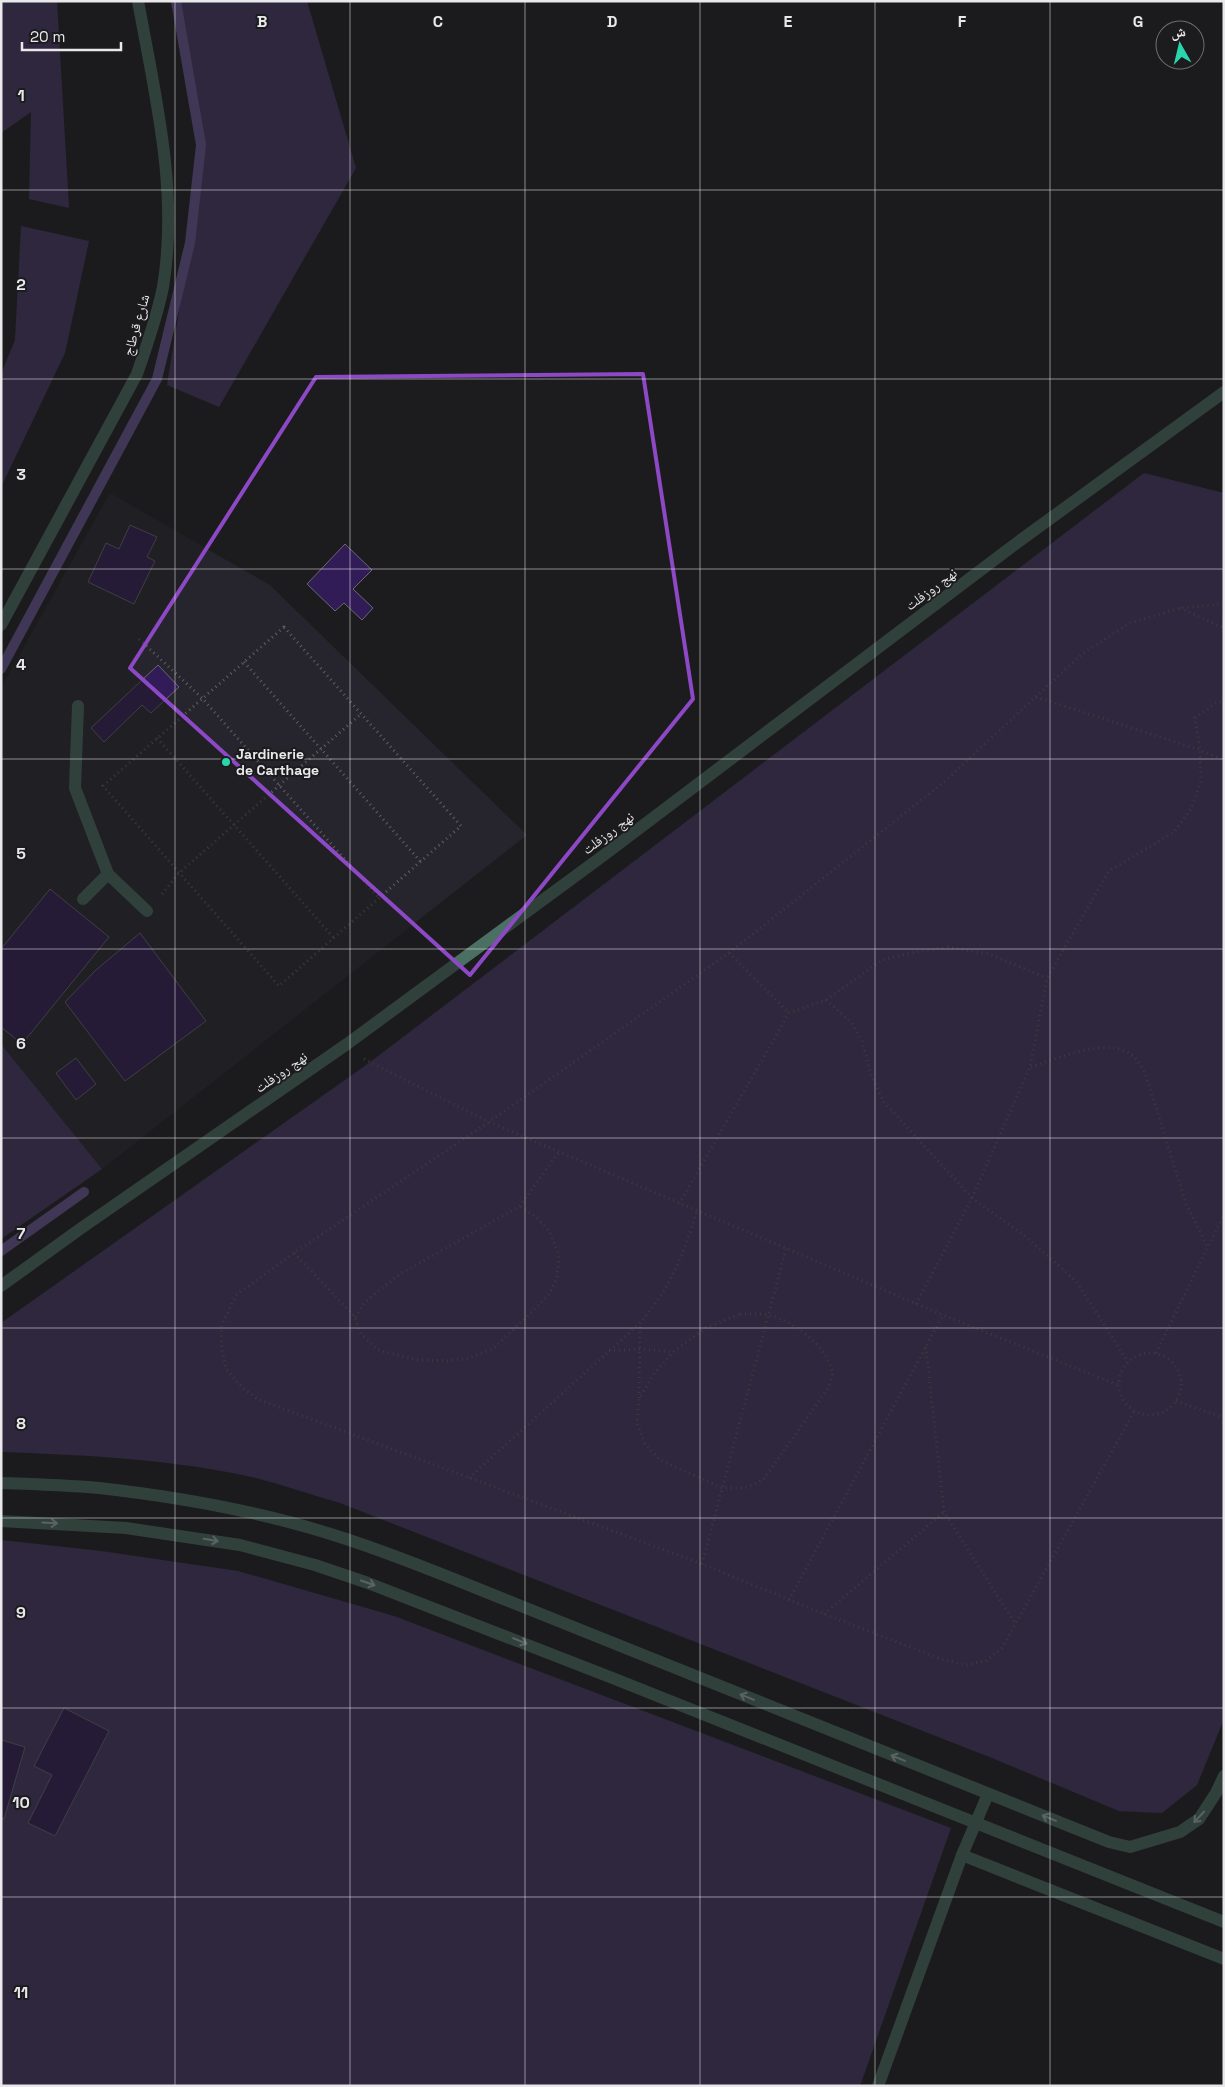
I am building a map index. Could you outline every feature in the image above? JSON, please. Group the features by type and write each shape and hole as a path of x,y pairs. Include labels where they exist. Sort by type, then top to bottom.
{"street":[{"name":"شارع قرطاج","path":"1,625 137,374 161,296 166,254 168,194 163,136 138,1"},
{"name":"نهج روزفلت","path":"1,1286 347,1044 620,843 1014,545 1224,392"},
{"path":"78,706 75,788 108,874 147,911"},
{"path":"83,899 108,874"},
{"path":"1,1482 99,1488 174,1498 247,1512 339,1536 508,1600 1109,1842 1130,1846 1180,1832 1199,1819 1216,1794 1224,1776"},
{"path":"1,1521 126,1528 173,1534 240,1545 315,1565 402,1595 1224,1922"},
{"path":"878,2086 962,1855 988,1794"},
{"path":"962,1855 1224,1959"}],"path":[{"path":"1134,1412 1002,1648 986,1661 966,1665 944,1660 702,1564 257,1398 241,1386 226,1369 222,1349 221,1327 236,1295 294,1253 489,1122 729,952 944,782 1083,653 1130,623 1180,608 1224,604"},
{"path":"1180,608 1224,628"},
{"path":"284,627 460,826 279,986 103,786 202,698 284,627"},
{"path":"139,639 202,698 379,898"},
{"path":"244,662 421,862"},
{"path":"1036,697 1200,750 1224,760"},
{"path":"916,1304 972,1198 1030,1067 1047,978 1109,871 1174,832 1191,809 1202,782 1195,718 1217,702 1224,702"},
{"path":"179,873 361,714"},
{"path":"157,738 334,938"},
{"path":"679,1204 789,1013 826,1000 882,960 948,947 989,954 1047,978"},
{"path":"729,952 789,1013"},
{"path":"826,1000 851,1022 862,1041 871,1075 884,1102 972,1198 1026,1236 1076,1281 1128,1362"},
{"path":"347,1044 369,1064 489,1122 943,1316 1118,1385"},
{"path":"1030,1067 1093,1048 1114,1048 1133,1056 1145,1072 1186,1204 1208,1246"},
{"path":"355,1317 366,1301 400,1274 520,1206 558,1152"},
{"path":"294,1253 355,1317 361,1334 378,1350 419,1360 446,1361 469,1358 494,1348 548,1296 556,1278 559,1255 549,1231 536,1216 520,1206"},
{"path":"469,1478 640,1323 660,1300 673,1277 684,1251 697,1211"},
{"path":"1156,1353 1224,1214"},
{"path":"702,1564 786,1249"},
{"path":"639,1398 653,1375 673,1352 706,1328 740,1314 768,1315 795,1327 814,1341 827,1357 833,1374 827,1390 763,1480 745,1488 722,1488 660,1460 645,1444 637,1423 641,1349 640,1323"},
{"path":"789,1600 943,1316"},
{"path":"926,1346 944,1512 1016,1625"},
{"path":"608,1351 641,1349 673,1352"},
{"path":"1144,1353 1156,1353 1168,1358 1176,1367 1181,1378 1181,1391 1176,1401 1167,1410 1155,1415 1143,1415 1134,1412 1123,1401 1118,1385 1119,1377 1128,1362 1132,1358 1144,1353"},
{"path":"1176,1401 1224,1418"},
{"path":"824,1614 944,1512"}],"highlighted area":[{"path":"643,374 693,699 470,975 130,668 316,377"}],"shaded area":[{"path":"1,1 57,1 69,208 29,199 31,112 1,133"},
{"path":"176,1 307,1 356,168 219,407 167,385 190,243 201,145"},
{"path":"21,226 89,241 65,353 1,487 1,374 15,340"},
{"path":"1144,473 1224,493 1224,1719 1197,1785 1162,1813 1119,1811 992,1758 340,1503 256,1478 193,1466 129,1459 1,1452 1,1323 369,1063"},
{"name":"Jardinerie de Carthage","path":"110,493 270,585 527,835 102,1169 1,1044 1,688"},
{"path":"1,1044 102,1169 1,1239"},
{"path":"1,1540 101,1551 238,1571 394,1616 951,1828 860,2086 1,2086"}],"building":[{"path":"130,525 157,537 147,557 155,561 134,604 88,582 106,543 119,549"},
{"path":"345,544 372,570 353,589 373,608 362,620 344,603 335,611 307,584"},
{"path":"158,665 179,687 151,713 142,705 104,742 91,728"},
{"path":"50,889 109,937 22,1044 1,1027 1,949"},
{"path":"140,933 206,1021 125,1081 65,1002 96,970"},
{"path":"76,1058 96,1084 76,1100 56,1073"},
{"path":"64,1708 109,1731 55,1836 28,1823 52,1775 34,1766"},
{"path":"1,1740 25,1747 4,1819 1,1818"}],"waterway":[{"path":"1,669 157,379 190,243 201,145 176,1"},
{"path":"1,1251 84,1192"}],"place":[{"name":"Jardinerie de Carthage","path":"226,762"}]}
